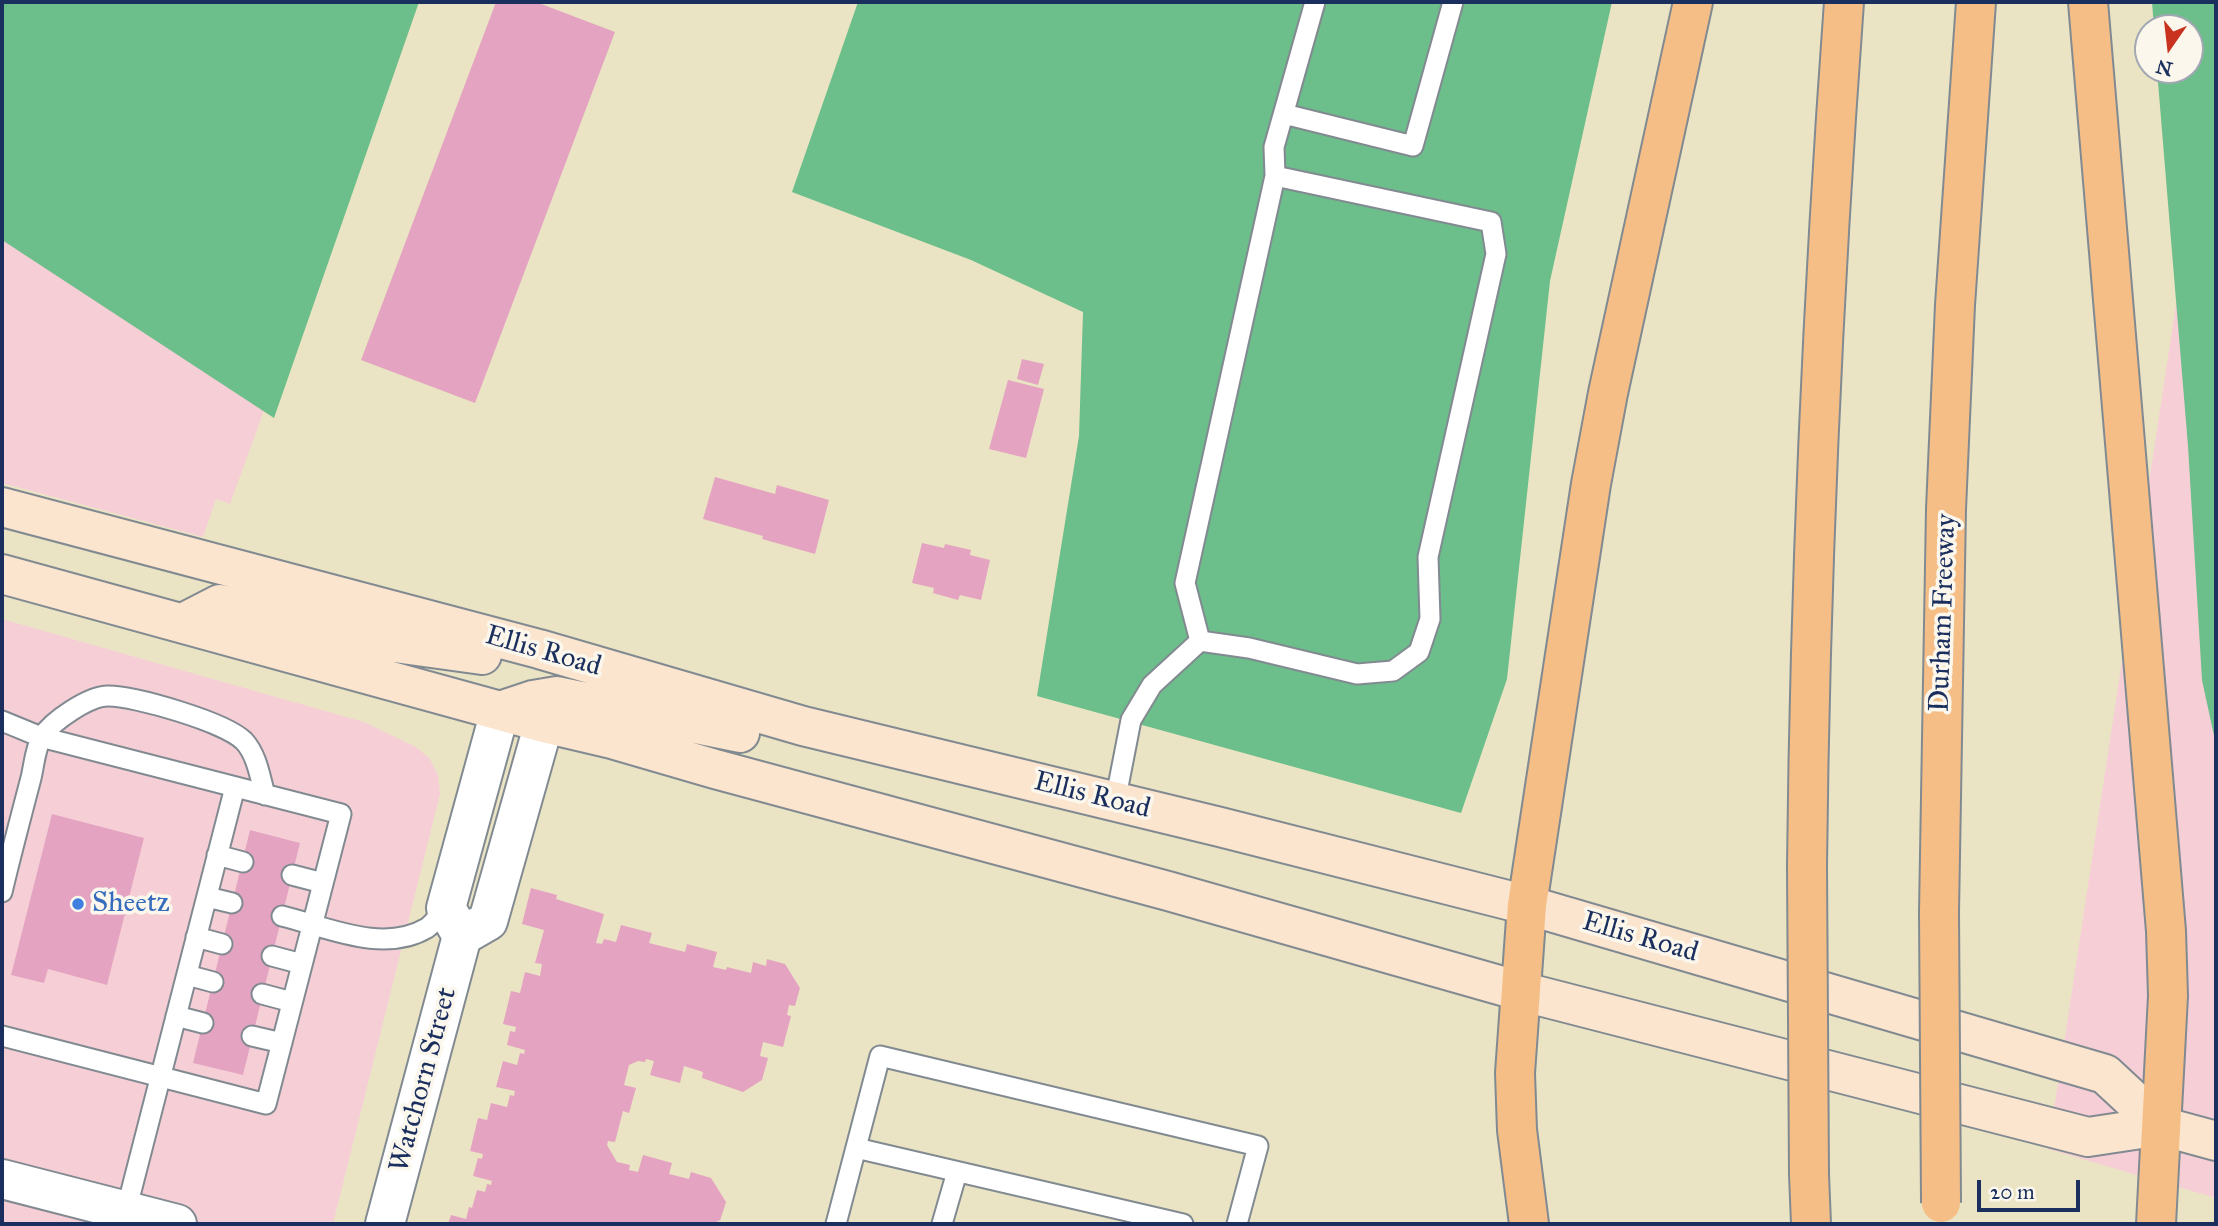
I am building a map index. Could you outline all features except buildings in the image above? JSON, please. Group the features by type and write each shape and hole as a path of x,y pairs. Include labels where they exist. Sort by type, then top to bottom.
{"highway":[{"path":"1529,1224 1517,1130 1515,1073 1527,905 1589,498 1608,393 1693,2"},
{"path":"1811,1224 1807,866 1809,688 1824,298 1844,2"},
{"name":"Durham Freeway","path":"1942,1214 1939,912 1941,712 1955,305 1976,2"},
{"path":"2088,2 2166,932 2168,996 2157,1224"}],"main road":[{"name":"Ellis Road","path":"2,507 539,649 803,726 1527,905 2105,1074 2161,1126"},
{"name":"Ellis Road","path":"2,574 1257,915 1520,991 2088,1137 2161,1126 2216,1141"},
{"path":"183,623 220,604 395,643 479,656 539,649"},
{"path":"500,711 557,695 756,737 803,726"}],"street":[{"name":"Watchorn Street","path":"385,1224 500,711"},
{"path":"454,922 488,921 544,723"},
{"path":"2,1179 177,1224"}],"lane":[{"path":"1200,641 1185,583 1275,176 1275,147 1315,2"},
{"path":"1284,114 1413,146 1453,2"},
{"path":"1200,641 1249,648 1357,674 1393,671 1419,652 1430,619 1428,557 1496,254 1491,222 1275,176"},
{"path":"1115,802 1131,720 1152,685 1200,641"},
{"path":"2,892 41,737 67,713 94,698 108,696 211,721 242,739 256,760 265,795"},
{"path":"2,721 41,737 341,814 266,1104 2,1037"},
{"path":"126,1211 235,787"},
{"path":"217,855 243,862"},
{"path":"292,875 323,883"},
{"path":"206,897 232,903"},
{"path":"282,916 366,938 389,940 454,922"},
{"path":"196,937 222,943"},
{"path":"272,956 302,964"},
{"path":"187,975 213,982"},
{"path":"262,995 292,1003"},
{"path":"176,1016 203,1023"},
{"path":"252,1036 282,1043"},
{"path":"836,1224 880,1056 1258,1146 1237,1224"},
{"path":"856,1148 1183,1224"},
{"path":"942,1224 957,1172"}],"shaded area":[{"path":"2,2 412,2 230,504 216,499 203,537 2,483"},
{"path":"2216,40 2216,1198 2048,1149"},
{"path":"2,619 364,722 416,747 430,759 438,775 440,794 333,1224 2,1224"}],"green space":[{"path":"2,2 419,2 274,418 2,240"},
{"path":"858,2 1612,2 1550,281 1507,679 1461,813 1037,696 1079,436 1083,312 971,260 792,192"},
{"path":"2152,2 2216,2 2216,745 2202,680 2188,446 2158,84 2204,84 2204,14 2153,14"}],"place":[{"name":"Sheetz","path":"78,904"}]}
